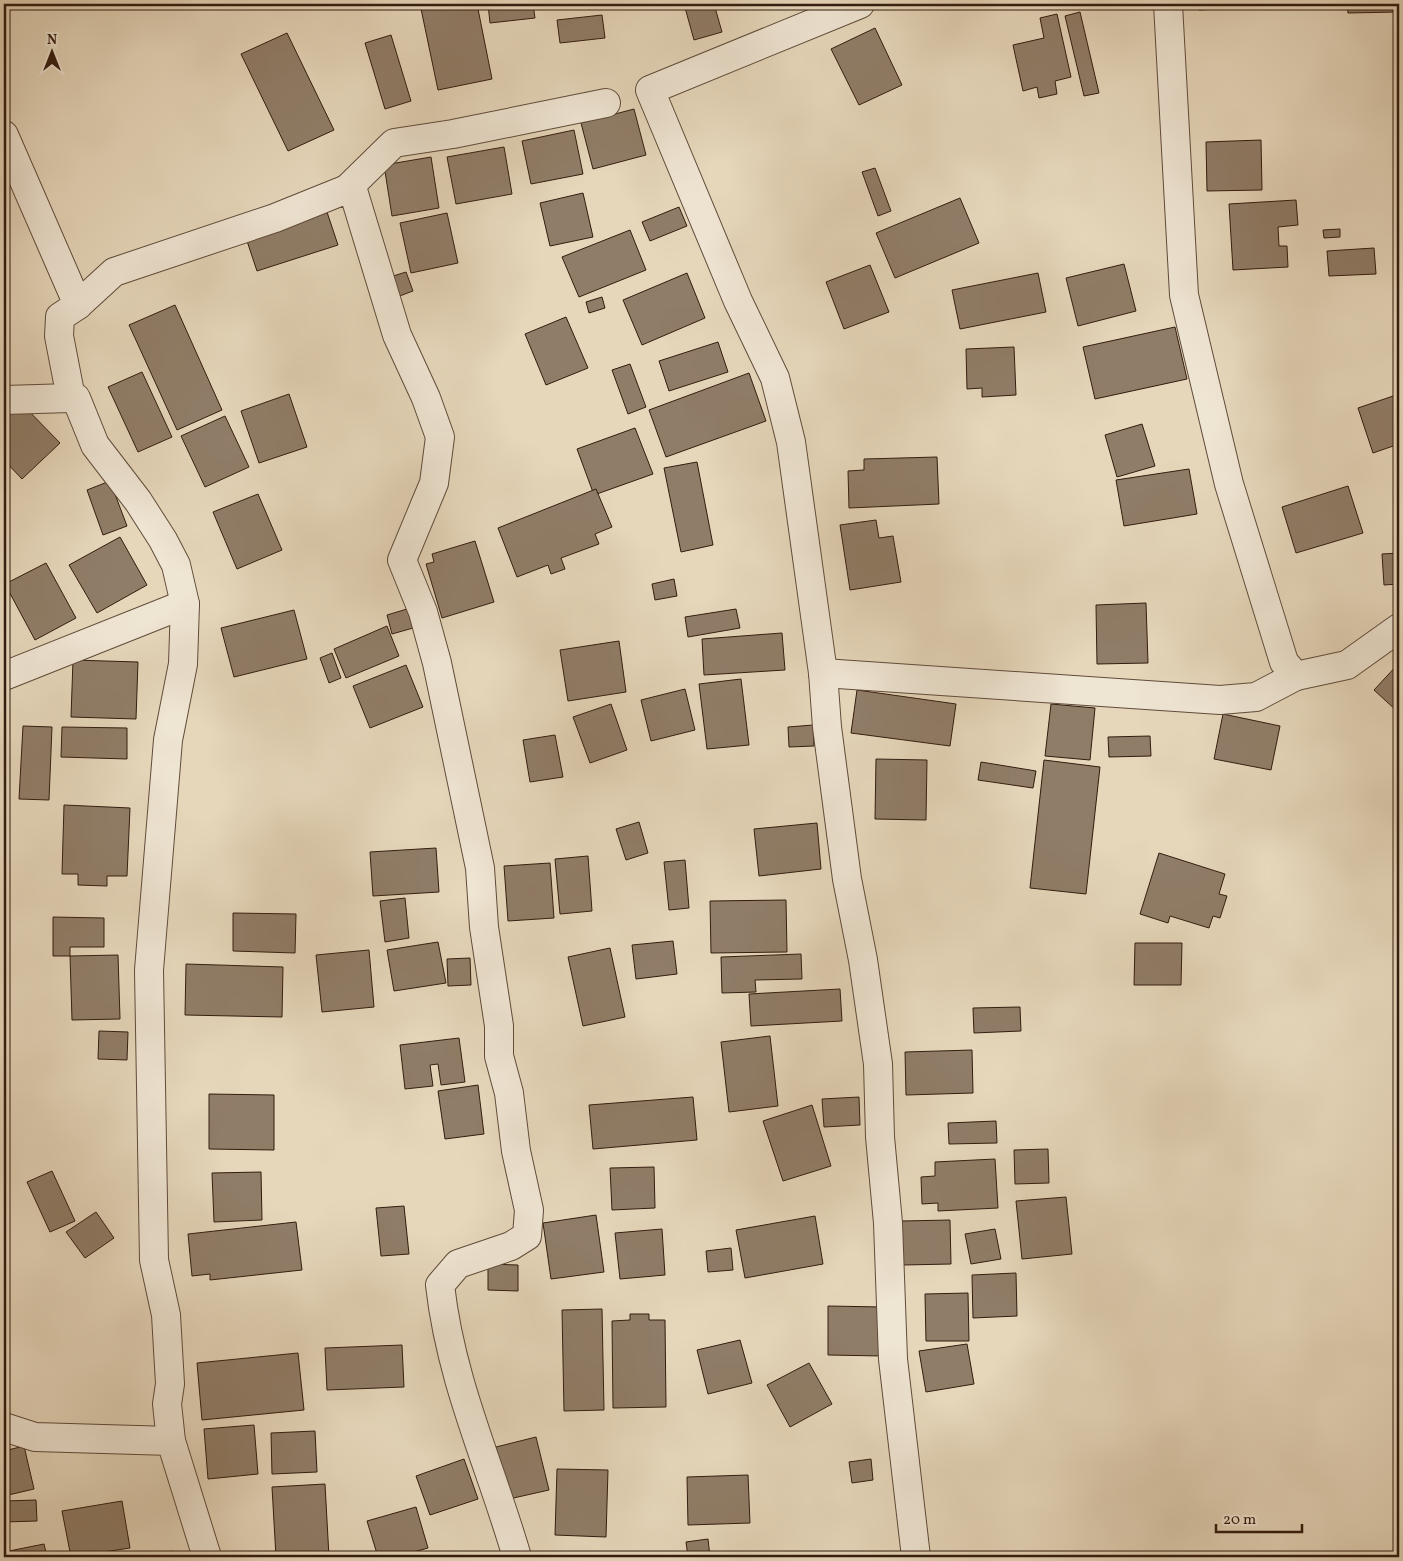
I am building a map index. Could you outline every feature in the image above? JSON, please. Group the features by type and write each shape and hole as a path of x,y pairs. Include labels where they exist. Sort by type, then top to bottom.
{"street":[{"path":"860,4 650,90 738,301 775,378 791,442 823,673 827,727 847,879 863,960 878,1064 880,1137 888,1223 893,1359 916,1557"},
{"path":"1168,4 1184,295 1229,484 1284,662 1296,676"},
{"path":"345,191 394,143 453,134 606,103"},
{"path":"4,135 78,305"},
{"path":"71,398 59,336 60,317 78,305 114,272 275,218 352,187 397,335 426,398 440,437 434,483 402,560 423,612 436,662 480,868 484,927 498,1026 498,1056 509,1094 516,1151 530,1210 527,1236 511,1246 458,1264 440,1285 444,1321 458,1382 517,1557"},
{"path":"4,400 76,398 95,445 138,502 163,540 176,565 185,604 183,664 168,740 150,970 154,1260 166,1315 170,1384 167,1404 171,1441 207,1557"},
{"path":"4,676 185,604"},
{"path":"823,673 1220,700 1256,697 1296,676 1347,665 1399,628"},
{"path":"4,1427 34,1438 171,1441"}],"building":[{"path":"420,4 477,4 492,79 438,90"},
{"path":"488,4 533,4 535,18 490,23"},
{"path":"684,4 714,4 722,32 694,40"},
{"path":"1199,4 1254,4 1254,7 1199,10"},
{"path":"1347,4 1399,4 1399,12 1348,13"},
{"path":"1080,12 1099,93 1084,96 1065,16"},
{"path":"1057,14 1071,77 1055,81 1057,94 1039,98 1037,87 1023,91 1013,45 1044,38 1040,18"},
{"path":"602,15 605,38 560,43 557,20"},
{"path":"875,28 902,85 859,105 831,49"},
{"path":"287,33 334,130 288,151 241,54"},
{"path":"391,35 411,101 385,109 365,43"},
{"path":"634,109 646,155 593,169 581,123"},
{"path":"574,130 583,174 531,184 522,141"},
{"path":"1261,140 1262,190 1207,191 1206,142"},
{"path":"504,147 512,194 456,204 447,157"},
{"path":"431,157 439,208 392,216 384,165"},
{"path":"875,168 891,211 878,216 862,172"},
{"path":"583,193 593,237 550,246 540,203"},
{"path":"960,198 979,243 895,278 876,233"},
{"path":"323,200 338,245 257,271 242,226"},
{"path":"1296,200 1298,225 1278,227 1279,246 1287,246 1288,267 1233,270 1229,204"},
{"path":"679,207 687,226 650,241 642,222"},
{"path":"447,213 458,263 411,273 400,223"},
{"path":"1340,229 1340,237 1324,238 1323,230"},
{"path":"630,230 646,270 579,297 562,257"},
{"path":"1374,248 1376,274 1329,276 1327,251"},
{"path":"1124,264 1136,311 1078,326 1066,278"},
{"path":"870,265 889,312 844,329 826,282"},
{"path":"406,272 413,291 397,297 390,277"},
{"path":"687,273 705,318 642,345 623,300"},
{"path":"1038,273 1046,312 960,329 952,290"},
{"path":"602,297 605,308 589,313 586,302"},
{"path":"175,305 222,410 177,430 129,325"},
{"path":"566,317 588,368 546,385 525,334"},
{"path":"1175,327 1187,379 1095,399 1083,347"},
{"path":"718,342 728,372 669,391 659,361"},
{"path":"1014,347 1016,395 982,397 982,388 967,389 966,349"},
{"path":"630,364 646,407 628,414 612,370"},
{"path":"142,372 172,437 138,452 108,387"},
{"path":"749,373 766,421 666,457 649,410"},
{"path":"289,394 307,447 259,463 241,411"},
{"path":"1399,394 1399,444 1373,453 1358,408"},
{"path":"20,402 60,443 22,479 4,460 4,417"},
{"path":"225,416 249,467 205,487 181,436"},
{"path":"1142,424 1155,466 1117,477 1105,435"},
{"path":"635,428 653,474 594,495 577,449"},
{"path":"937,457 939,504 849,508 848,471 864,470 864,459"},
{"path":"697,462 713,545 681,552 664,468"},
{"path":"1189,469 1197,514 1124,526 1116,480"},
{"path":"110,481 127,526 103,535 87,490"},
{"path":"1348,486 1363,533 1296,553 1282,507"},
{"path":"596,489 612,527 595,534 599,544 561,558 565,569 551,574 548,565 517,577 498,528"},
{"path":"258,494 282,550 237,569 213,512"},
{"path":"876,520 879,538 893,536 901,582 850,590 840,525"},
{"path":"120,537 147,585 97,613 69,565"},
{"path":"475,541 494,602 442,618 426,564 434,562 432,554"},
{"path":"1399,553 1399,584 1384,585 1382,554"},
{"path":"46,563 76,618 35,640 5,584"},
{"path":"674,579 677,596 655,600 652,584"},
{"path":"1146,603 1148,663 1097,664 1096,605"},
{"path":"407,609 413,628 392,634 387,615"},
{"path":"736,609 740,628 688,637 685,617"},
{"path":"294,610 307,659 234,677 221,628"},
{"path":"387,626 399,656 346,678 334,649"},
{"path":"782,633 785,670 704,675 702,639"},
{"path":"619,641 626,692 568,701 560,650"},
{"path":"332,653 341,678 329,683 320,658"},
{"path":"73,660 138,662 136,719 71,717"},
{"path":"1399,663 1399,713 1374,690"},
{"path":"406,665 423,707 370,728 353,686"},
{"path":"741,679 749,745 707,749 699,684"},
{"path":"685,689 695,730 651,741 641,700"},
{"path":"857,690 956,704 950,746 851,733"},
{"path":"611,704 627,750 590,763 573,717"},
{"path":"1051,704 1095,708 1090,760 1045,756"},
{"path":"1223,714 1280,726 1271,770 1214,759"},
{"path":"813,725 814,746 789,747 788,727"},
{"path":"23,726 52,727 49,800 19,799"},
{"path":"62,727 127,728 127,759 61,757"},
{"path":"555,735 563,777 530,782 523,740"},
{"path":"1150,736 1151,756 1109,757 1108,737"},
{"path":"876,759 927,760 926,820 875,819"},
{"path":"1044,760 1100,767 1086,894 1030,888"},
{"path":"981,762 1036,771 1033,788 978,780"},
{"path":"64,805 130,808 127,876 107,876 107,886 78,885 78,874 62,874"},
{"path":"639,822 648,853 626,860 616,829"},
{"path":"817,823 821,869 759,876 754,829"},
{"path":"436,848 439,892 373,896 370,852"},
{"path":"1159,853 1225,874 1219,894 1227,896 1220,918 1213,916 1209,928 1170,916 1168,923 1140,914"},
{"path":"588,856 592,911 560,914 555,859"},
{"path":"685,860 689,908 669,910 664,862"},
{"path":"550,863 554,918 508,921 504,866"},
{"path":"405,898 409,938 385,942 380,901"},
{"path":"786,900 787,952 711,953 710,901"},
{"path":"233,913 296,914 295,953 233,951"},
{"path":"53,917 104,918 104,947 70,947 70,956 53,956"},
{"path":"673,941 677,974 636,979 632,945"},
{"path":"438,942 446,983 394,991 387,950"},
{"path":"1135,943 1182,943 1181,985 1134,985"},
{"path":"610,948 625,1017 583,1026 568,957"},
{"path":"369,950 374,1007 322,1012 316,955"},
{"path":"801,954 802,979 755,980 756,992 722,993 721,957"},
{"path":"118,955 120,1019 72,1020 70,956"},
{"path":"470,958 471,985 448,986 447,959"},
{"path":"186,964 283,967 282,1017 185,1015"},
{"path":"840,989 842,1021 751,1026 749,994"},
{"path":"1020,1007 1021,1031 974,1033 973,1008"},
{"path":"99,1031 128,1032 127,1060 98,1059"},
{"path":"770,1036 778,1106 729,1112 721,1042"},
{"path":"459,1038 465,1082 441,1085 438,1064 430,1065 433,1086 405,1089 400,1045"},
{"path":"972,1050 973,1093 906,1095 905,1052"},
{"path":"478,1085 484,1134 445,1139 438,1091"},
{"path":"209,1094 274,1095 274,1150 209,1149"},
{"path":"693,1097 697,1140 593,1149 589,1105"},
{"path":"859,1097 860,1125 824,1127 822,1099"},
{"path":"812,1105 831,1166 783,1181 763,1121"},
{"path":"996,1121 997,1143 949,1144 948,1123"},
{"path":"1048,1149 1049,1183 1015,1184 1014,1150"},
{"path":"995,1159 998,1208 938,1211 938,1203 922,1204 921,1177 935,1176 935,1162"},
{"path":"654,1167 655,1208 612,1210 610,1168"},
{"path":"52,1171 75,1221 50,1232 27,1182"},
{"path":"261,1172 262,1220 214,1222 212,1173"},
{"path":"1066,1197 1072,1254 1022,1259 1016,1201"},
{"path":"404,1206 409,1254 381,1256 376,1208"},
{"path":"96,1212 114,1238 85,1258 66,1232"},
{"path":"596,1215 604,1272 551,1279 543,1223"},
{"path":"815,1216 823,1264 745,1278 736,1230"},
{"path":"950,1220 951,1264 903,1265 902,1221"},
{"path":"296,1222 302,1270 210,1280 210,1274 192,1276 188,1234"},
{"path":"662,1229 665,1275 620,1279 615,1233"},
{"path":"995,1229 1001,1259 971,1264 965,1234"},
{"path":"731,1248 733,1270 708,1272 706,1251"},
{"path":"488,1264 518,1265 518,1291 488,1290"},
{"path":"1016,1273 1017,1316 973,1318 972,1275"},
{"path":"968,1293 969,1341 926,1341 925,1294"},
{"path":"828,1306 883,1307 882,1356 828,1355"},
{"path":"602,1309 604,1410 564,1411 562,1310"},
{"path":"630,1314 649,1314 649,1320 665,1320 666,1407 613,1408 612,1321 630,1320"},
{"path":"740,1340 752,1383 708,1394 697,1350"},
{"path":"967,1344 974,1384 926,1392 919,1351"},
{"path":"402,1345 404,1387 327,1390 325,1348"},
{"path":"298,1353 304,1410 202,1420 197,1363"},
{"path":"809,1363 832,1404 790,1427 767,1385"},
{"path":"254,1425 258,1474 208,1479 204,1429"},
{"path":"315,1431 317,1472 272,1474 271,1433"},
{"path":"536,1437 549,1490 509,1499 496,1447"},
{"path":"24,1446 34,1489 4,1496 4,1451"},
{"path":"464,1459 478,1499 430,1515 416,1476"},
{"path":"871,1459 873,1480 852,1483 849,1462"},
{"path":"557,1469 608,1470 606,1537 555,1535"},
{"path":"748,1475 750,1523 688,1525 687,1477"},
{"path":"325,1484 329,1557 276,1557 272,1487"},
{"path":"36,1500 37,1521 4,1522 4,1501"},
{"path":"122,1501 130,1548 71,1557 62,1511"},
{"path":"416,1507 428,1548 395,1557 378,1557 367,1521"},
{"path":"708,1539 710,1557 688,1557 686,1542"},
{"path":"44,1544 47,1557 4,1557 4,1552"},
{"path":"172,1551 174,1557 148,1557"}]}
